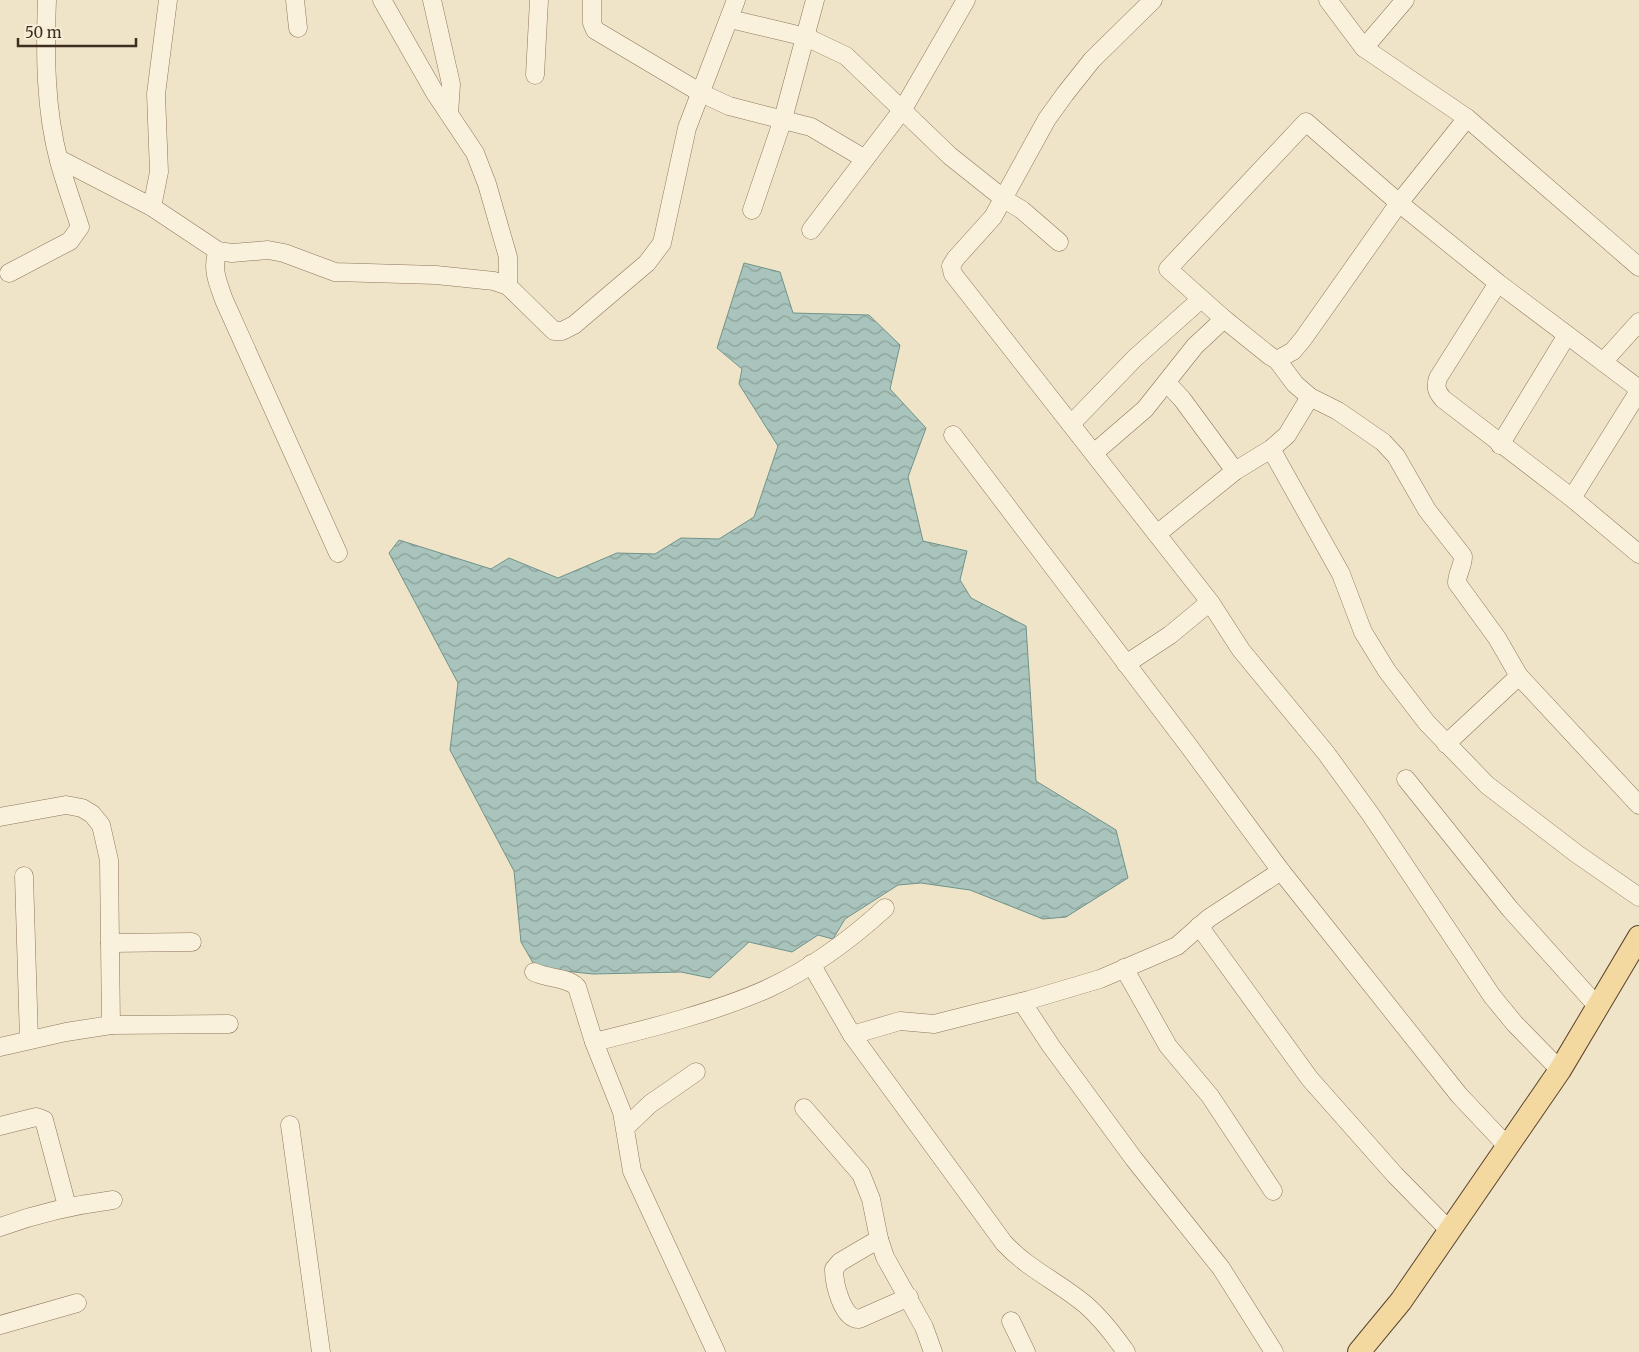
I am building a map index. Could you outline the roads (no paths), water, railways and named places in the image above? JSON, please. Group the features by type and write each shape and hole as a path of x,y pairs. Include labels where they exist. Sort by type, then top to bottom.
{"main road":[{"path":"1359,1352 1401,1301 1560,1070 1639,937"}],"street":[{"path":"9,273 70,241 80,227 59,159 52,123 45,50 47,0"},
{"path":"152,207 158,172 156,94 168,0"},
{"path":"296,0 298,28"},
{"path":"382,0 449,114 475,153 487,184 508,257 508,286"},
{"path":"432,0 451,84 449,114"},
{"path":"535,76 539,0"},
{"path":"592,0 592,23 595,30 700,93 728,106 811,127 865,159"},
{"path":"59,159 152,207 218,251 232,253 268,250 284,253 335,272 436,275 494,281 508,286 546,326 554,331 562,331 574,325 647,263 662,243 687,128 736,0"},
{"path":"752,210 783,119 815,0"},
{"path":"812,230 903,109 966,0"},
{"path":"1153,0 1092,60 1065,94 1047,119 993,217 951,266 953,274 1210,602 1241,650 1326,754 1365,807 1492,996 1515,1024 1560,1070"},
{"path":"1328,0 1364,48 1467,118 1639,267"},
{"path":"1364,48 1405,0"},
{"path":"730,19 806,37 846,56 950,156 1004,199 1022,210 1059,242"},
{"path":"1278,360 1293,351 1303,339 1399,203 1467,118"},
{"path":"1572,498 1639,390 1498,283 1399,203 1306,122 1168,269 1224,319 1270,356 1278,360 1295,384 1310,397 1338,411 1383,442 1396,456 1427,510 1463,556 1463,565 1457,575 1457,583 1497,638 1520,676 1639,806"},
{"path":"218,251 214,260 216,276 224,300 338,553"},
{"path":"1498,283 1438,378 1436,385 1443,399 1500,445 1572,498 1638,552"},
{"path":"1071,424 1135,358 1201,299"},
{"path":"1094,453 1146,409 1195,346 1224,319"},
{"path":"1603,362 1639,322"},
{"path":"1500,445 1567,334"},
{"path":"1167,383 1182,399 1235,471"},
{"path":"1157,534 1235,471 1271,449 1287,434 1310,397"},
{"path":"953,435 1188,744 1281,871 1459,1095 1508,1147"},
{"path":"1271,449 1341,574 1363,632 1387,671 1427,723 1487,785 1577,854 1639,897"},
{"path":"1126,664 1170,635 1210,602"},
{"path":"1446,744 1520,676"},
{"path":"1406,779 1510,909 1598,1007"},
{"path":"0,817 66,805 82,808 92,814 101,825 109,860 111,1025"},
{"path":"852,1034 900,1020 934,1024 1022,1002 1100,979 1177,946 1190,937 1199,926 1281,871"},
{"path":"24,876 29,1040"},
{"path":"594,1042 711,1009 769,988 839,947 885,908"},
{"path":"1199,926 1316,1086 1395,1175 1450,1231"},
{"path":"110,943 192,942"},
{"path":"811,964 852,1034 1004,1243 1019,1260 1086,1305 1108,1327 1126,1352"},
{"path":"1124,968 1168,1046 1210,1096 1273,1191"},
{"path":"534,972 544,977 571,981 577,987 594,1042 626,1127 632,1171 716,1352"},
{"path":"1022,1002 1051,1046 1134,1159 1221,1268 1274,1352"},
{"path":"0,1047 66,1032 111,1025 229,1024"},
{"path":"626,1127 650,1104 696,1072"},
{"path":"804,1108 860,1174 872,1199 879,1239 885,1257 909,1297 924,1327 933,1352"},
{"path":"0,1126 36,1117 44,1120 67,1206"},
{"path":"290,1125 321,1352"},
{"path":"0,1227 32,1215 67,1206 113,1200"},
{"path":"879,1239 840,1262 834,1269 834,1278 846,1314 853,1319 859,1319 909,1297"},
{"path":"0,1325 77,1303"},
{"path":"1011,1321 1026,1352"}],"water":[{"path":"744,263 780,272 793,313 869,315 900,345 890,389 926,428 908,477 923,541 967,551 960,580 971,598 1026,626 1036,781 1116,830 1128,878 1066,917 1043,919 970,890 921,883 898,885 845,919 833,939 818,935 792,952 749,942 710,978 681,972 593,974 536,968 521,942 514,871 450,750 458,683 389,553 399,540 491,569 509,558 558,578 617,553 655,554 681,538 719,539 754,517 778,446 739,384 742,369 717,348"}]}
